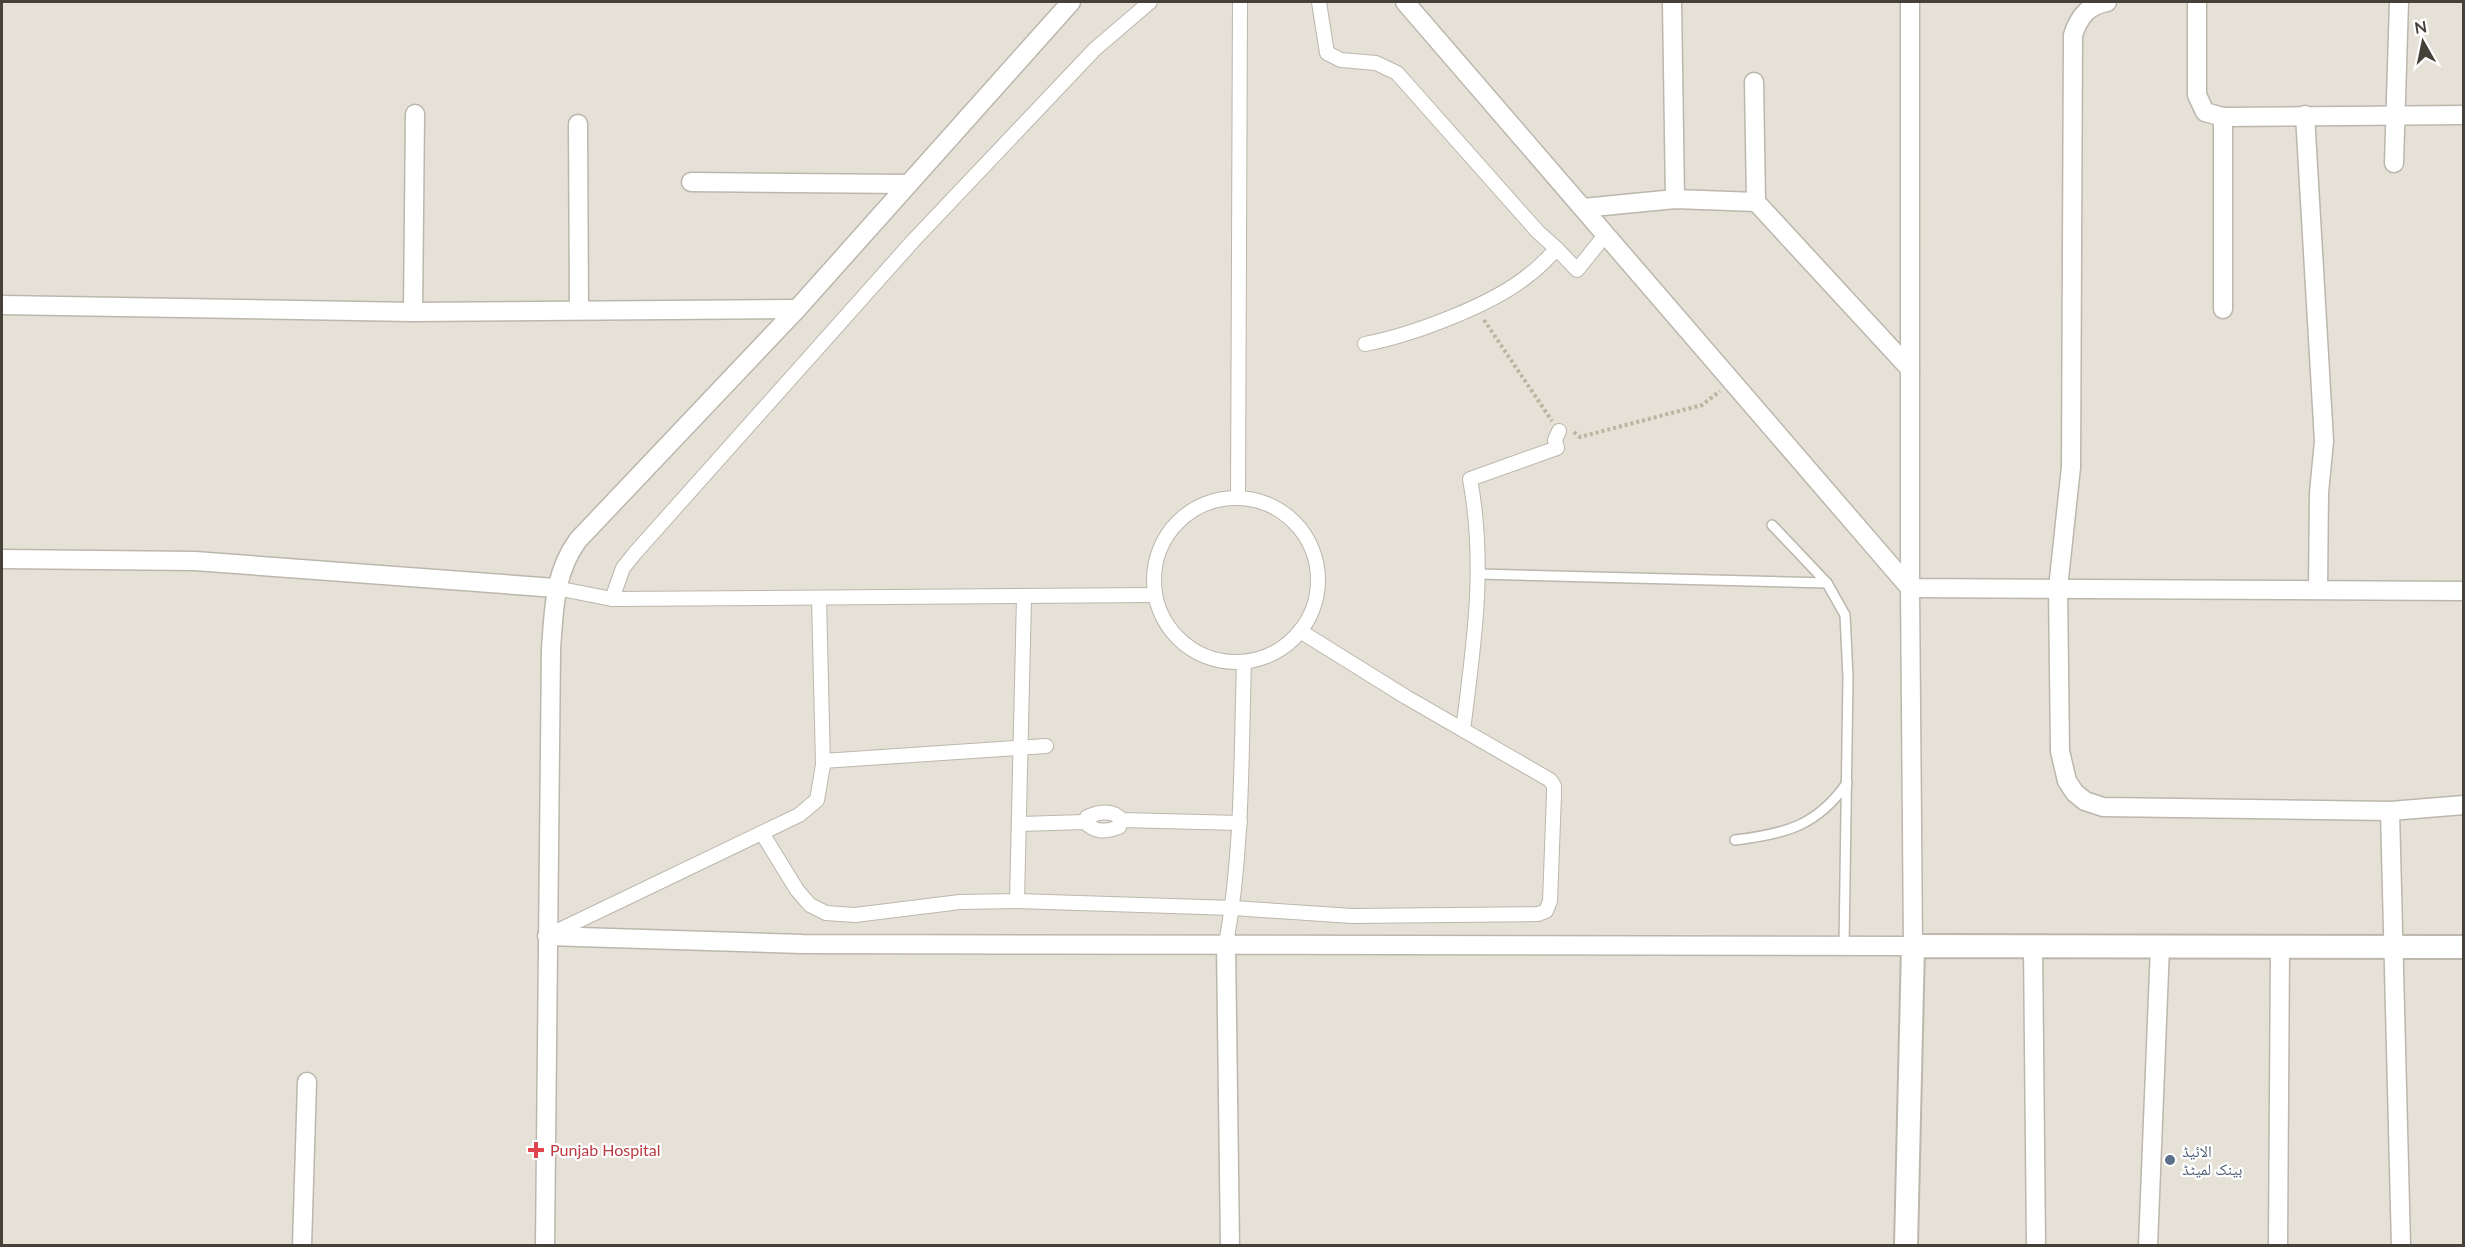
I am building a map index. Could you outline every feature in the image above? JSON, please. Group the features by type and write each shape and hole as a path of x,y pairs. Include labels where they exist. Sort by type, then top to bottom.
{"street":[{"path":"545,1245 551,649 556,588 562,566 578,540 797,309 1071,2"},
{"path":"612,599 623,568 634,553 913,241 1095,49 1150,2"},
{"path":"1238,498 1240,2"},
{"path":"1319,2 1327,53 1341,60 1376,63 1397,73 1538,231 1577,270 1606,234"},
{"path":"1405,2 1910,588 2463,591"},
{"path":"1672,2 1675,199"},
{"path":"1906,1245 1913,946 1910,588 1910,2"},
{"path":"2107,2 2088,9 2079,19 2073,35 2071,467 2058,588 2060,751 2067,781 2085,801 2103,807 2390,811 2463,806"},
{"path":"2197,2 2197,95 2205,112 2223,117 2463,115"},
{"path":"2394,163 2399,2"},
{"path":"1754,82 1756,202 1910,369"},
{"path":"413,312 415,114"},
{"path":"2305,115 2324,441 2319,493 2318,590"},
{"path":"2223,117 2223,309"},
{"path":"578,124 579,310"},
{"path":"691,182 907,184"},
{"path":"1583,208 1675,199 1756,202"},
{"path":"1365,344 1389,340 1475,307 1529,275 1557,249"},
{"path":"2,305 413,312 797,309"},
{"path":"1463,730 1479,574 1479,540 1470,479 1557,448 1555,440 1559,431"},
{"path":"1238,498 1257,501 1275,508 1303,533 1312,549 1317,568 1318,587 1314,605 1300,631 1280,650 1262,658 1244,662 1206,657 1189,648 1164,620 1155,595 1155,564 1161,546 1171,530 1185,516 1201,506 1219,500 1238,498"},
{"path":"2,559 195,561 556,588 612,599 1155,595"},
{"path":"1017,901 1024,597"},
{"path":"547,936 799,815 817,800 821,790 823,761 819,598"},
{"path":"762,833 797,890 810,905 826,913 855,915 960,902 1017,901 1233,908 1352,916 1538,914 1546,911 1550,901 1554,786 1547,777 1463,730 1300,631"},
{"path":"1230,1245 1226,944 1233,908 1240,824 1244,662"},
{"path":"823,761 1046,746"},
{"path":"2390,811 2401,1245"},
{"path":"1020,824 1086,822 1087,817 1094,813 1105,812 1115,814 1121,820 1240,824"},
{"path":"547,936 802,944 2463,947"},
{"path":"2033,946 2036,1245"},
{"path":"2148,1245 2160,946"},
{"path":"2278,1245 2280,947"},
{"path":"302,1245 307,1082"}],"lane":[{"path":"1772,525 1827,583 1845,615 1848,645 1844,946"},
{"path":"1479,574 1827,583"},
{"path":"1735,840 1776,834 1810,820 1832,805 1847,783"}],"path":[{"path":"1475,307 1559,431 1575,433 1580,437 1702,405 1732,381"}],"shaded area":[{"path":"2,2 2463,2 2463,1245 2,1245"}],"place":[{"name":"Punjab Hospital","path":"536,1150"},
{"name":"الائیڈ بینک لمیٹڈ","path":"2170,1160"}]}
